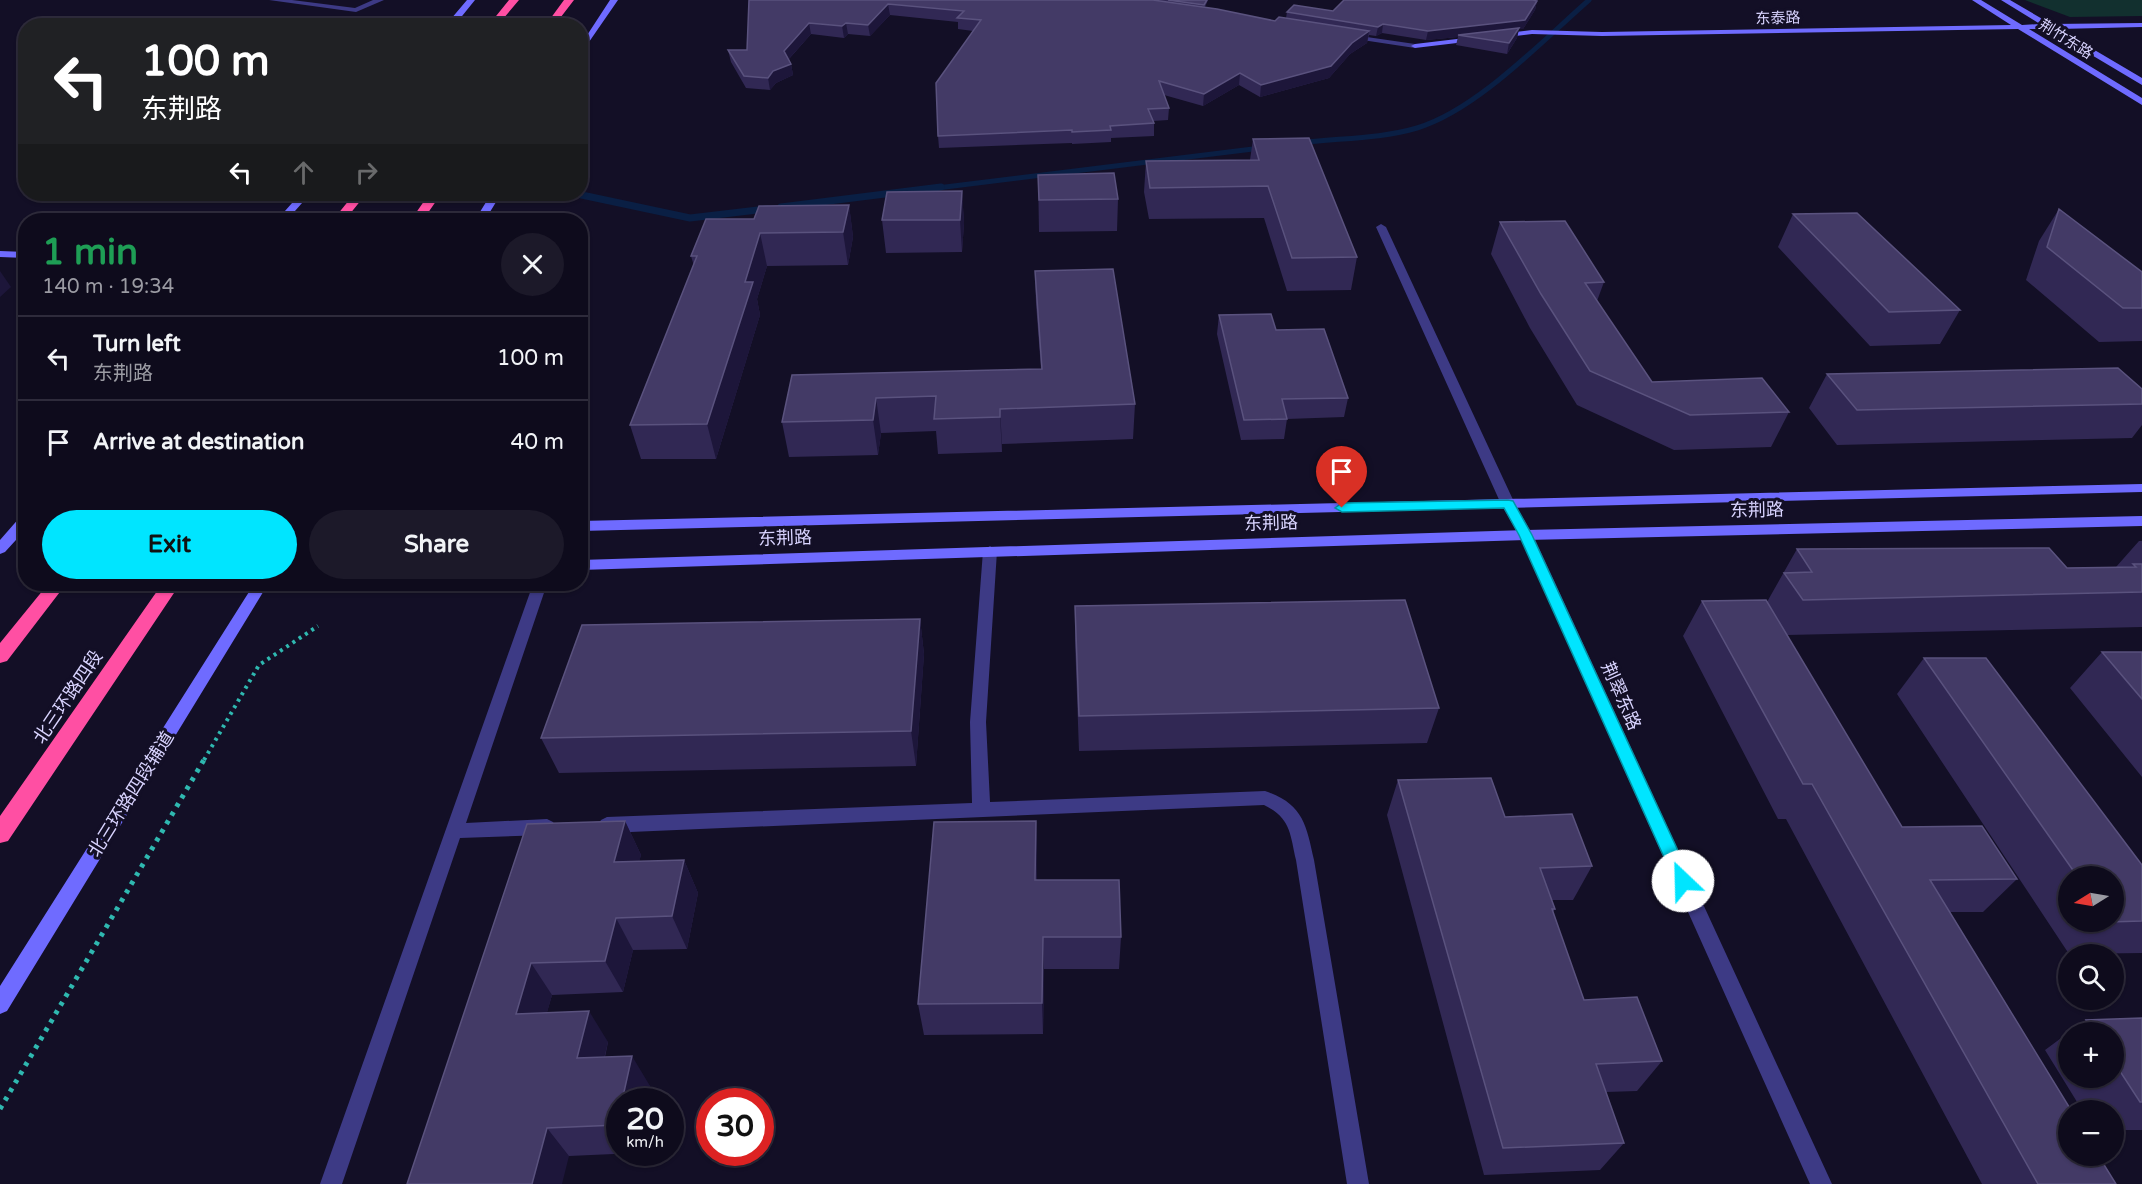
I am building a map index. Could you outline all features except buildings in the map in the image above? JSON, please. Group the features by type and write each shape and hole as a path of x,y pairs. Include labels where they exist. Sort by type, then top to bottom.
{"highway":[{"path":"499,18 514,0"},
{"path":"555,18 568,0"},
{"path":"345,213 354,201"},
{"path":"0,654 52,591"},
{"name":"北三环路四段","path":"0,834 166,591"}],"street":[{"path":"273,0 356,10 380,0"},
{"path":"456,18 471,0"},
{"path":"588,41 614,0"},
{"name":"荆竹东路","path":"1976,0 2142,102"},
{"path":"2006,0 2142,82"},
{"name":"东泰路","path":"1336,34 1415,46 1532,32 2142,25"},
{"path":"288,213 299,201"},
{"name":"荆翠东路","path":"1381,227 1508,504 1526,535 1821,1184"},
{"path":"0,254 18,255"},
{"name":"东荆路","path":"588,526 2142,488"},
{"name":"东荆路","path":"588,565 1526,535 2142,521"},
{"path":"0,549 18,528"},
{"path":"981,809 978,722 990,551"},
{"name":"北三环路四段辅道","path":"0,1004 257,591"},
{"path":"331,1184 538,591"},
{"path":"585,825 1265,798 1283,805 1294,815 1305,860 1358,1184"},
{"path":"454,831 561,826"}],"path":[{"path":"0,1109 259,665 318,626"}],"green space":[{"path":"2025,0 2142,0 2142,16 2070,17"}],"waterway":[{"path":"1299,143 1403,132 1440,119 1463,106 1508,73 1589,0"},
{"path":"929,189 1261,148"},
{"path":"781,207 941,187"},
{"path":"588,196 690,218 767,209"}],"route":[{"path":"1342,508 1508,504 1526,535 1683,881"}]}
